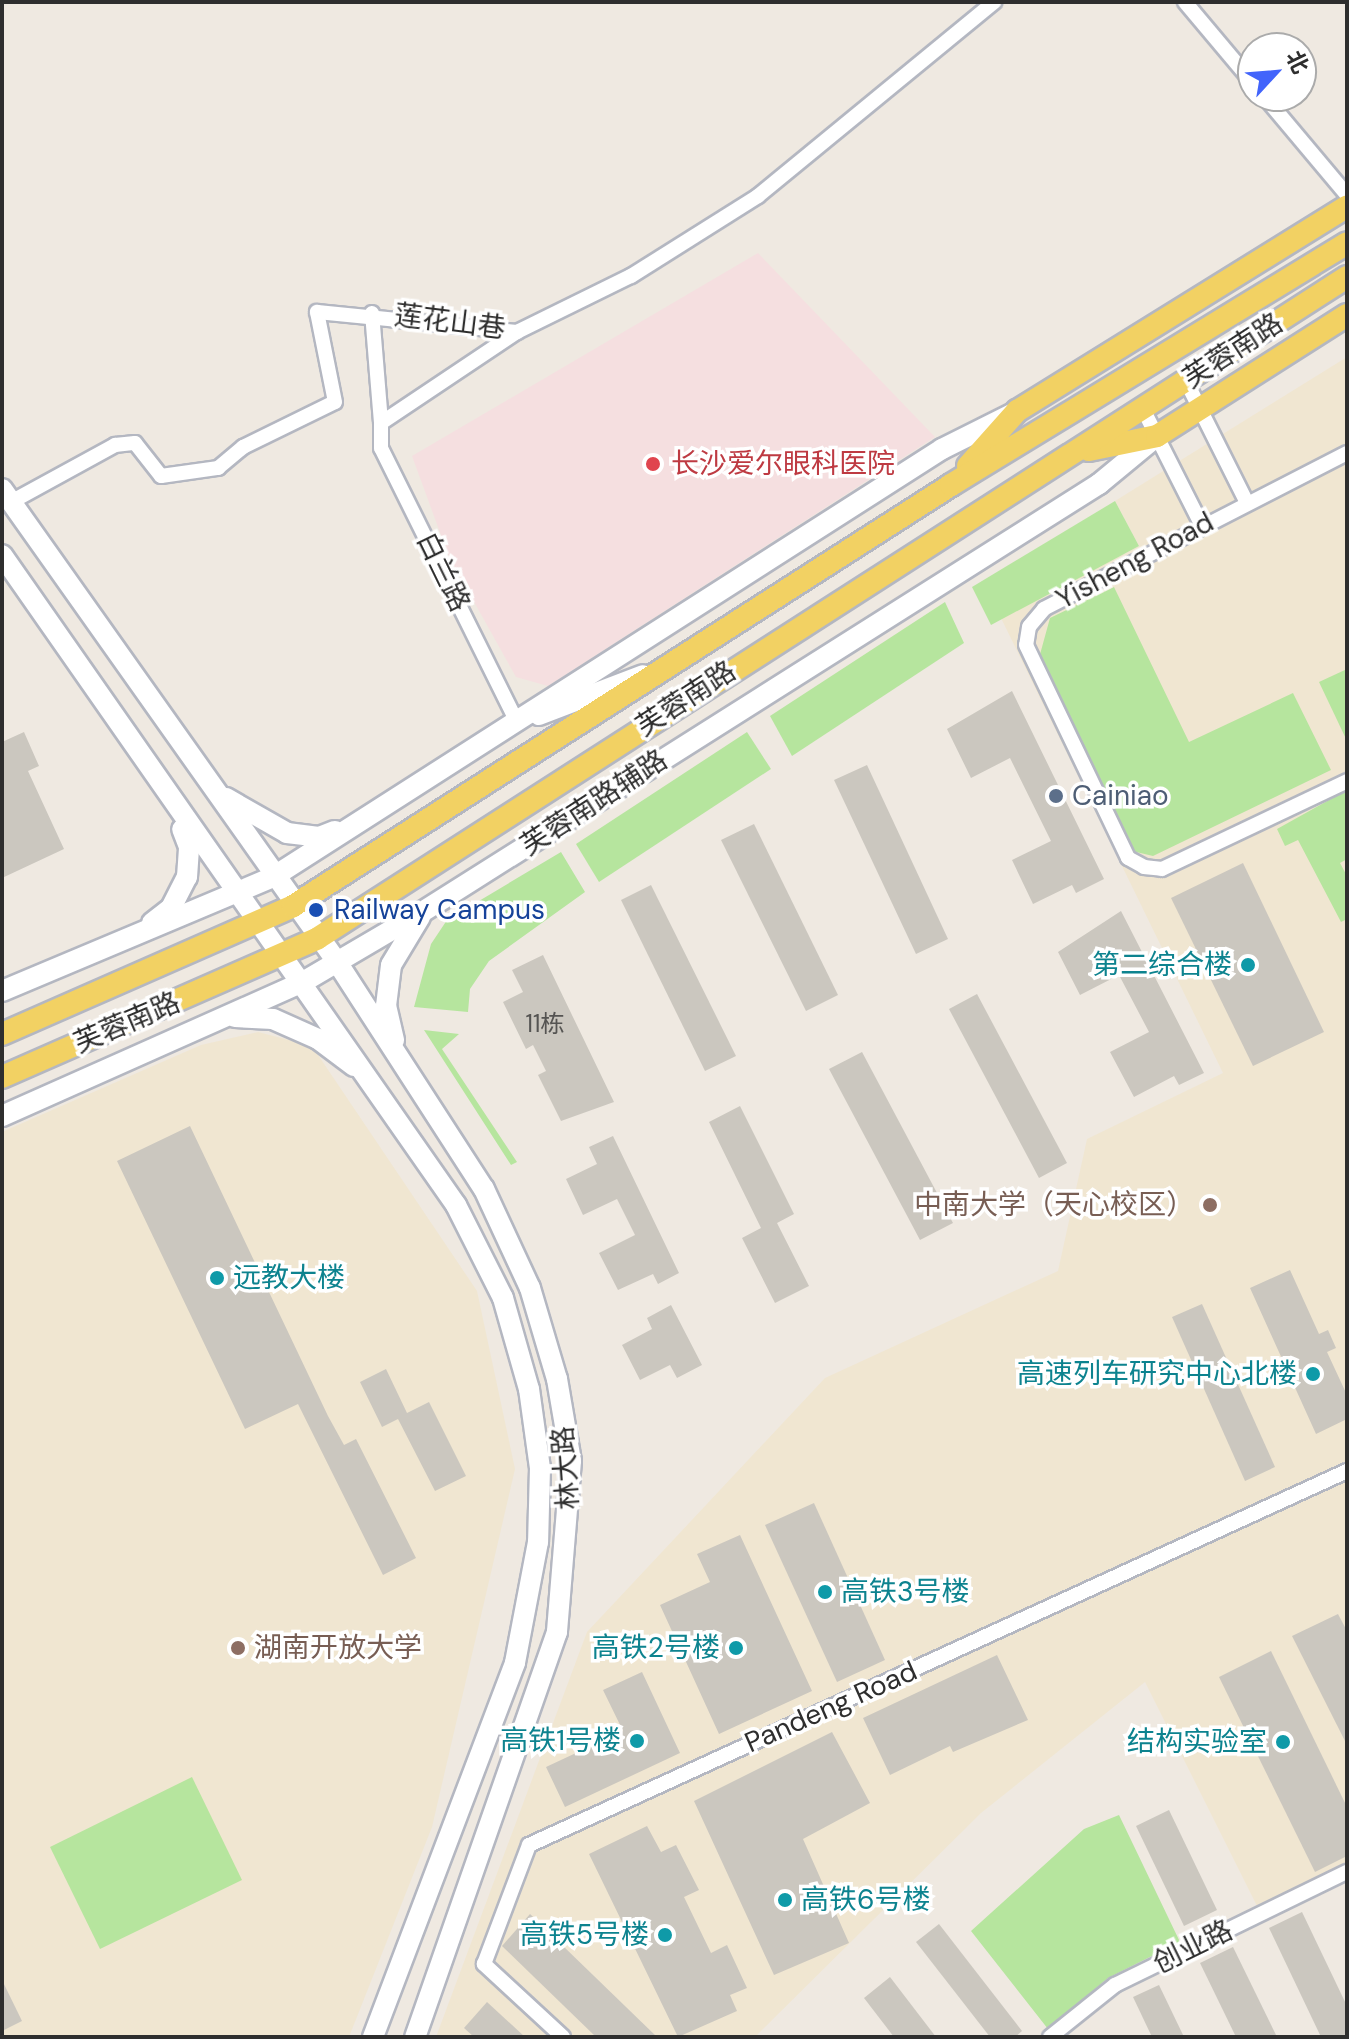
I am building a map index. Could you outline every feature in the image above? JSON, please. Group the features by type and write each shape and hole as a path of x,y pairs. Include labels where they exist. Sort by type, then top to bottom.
{"main road":[{"path":"2,991 273,877 942,449 1017,411 1347,206"},
{"name":"芙蓉南路","path":"2,1034 256,926 293,906 951,485 1347,243"},
{"name":"芙蓉南路","path":"2,1077 281,957 318,938 1347,277"},
{"path":"1076,452 1157,436 1347,315"},
{"path":"951,485 1017,411"},
{"name":"芙蓉南路辅路","path":"2,1116 231,1016 337,962 425,910 1099,484 1157,436"},
{"name":"林大路","path":"6,495 215,790 293,906 337,962 397,1055 508,1234 557,1379 571,1461 557,1632 415,2037"},
{"path":"2,555 256,926 303,982 483,1249 529,1389 540,1468 538,1542 515,1663 373,2037"},
{"path":"498,731 673,663"},
{"path":"215,790 287,833 319,837 354,824"},
{"path":"140,933 171,908 187,877 189,847 174,807"},
{"path":"397,1055 386,1006 391,965 425,910"},
{"path":"231,1016 273,1019 318,1039 368,1076"}],"street":[{"name":"莲花山巷","path":"6,495 115,445 135,443 161,476 218,468 243,447 335,402 317,312 372,313 517,332 631,276 758,196 994,2"},
{"path":"1185,2 1237,64"},
{"path":"1277,112 1347,195"},
{"name":"白兰路","path":"372,313 381,448 516,720"},
{"path":"381,423 517,332"},
{"path":"1186,381 1247,503"},
{"path":"1143,409 1202,526"},
{"name":"Yisheng Road","path":"1347,453 1044,609 1029,627 1026,645 1128,858 1162,869 1347,781"},
{"name":"Pandeng Road","path":"563,2037 484,1964 529,1845 1347,1471"},
{"name":"创业路","path":"1050,2037 1115,1985 1347,1872"}],"shaded area":[{"name":"长沙爱尔眼科医院","path":"758,253 935,437 548,686 516,677 449,557 412,456"},
{"name":"中南大学（天心校区）","path":"1347,357 1347,1872 1261,1914 1145,1682 981,1813 755,2037 436,2037 587,1632 825,1378 1058,1271 1087,1139 1223,1073 1001,618 1139,546 1115,501"},
{"name":"湖南开放大学","path":"258,1032 312,1046 477,1291 515,1469 432,1827 349,2037 2,2037 2,1132 201,1045"}],"green space":[{"path":"1115,501 1139,546 991,625 972,587"},
{"path":"1114,587 1189,742 1293,693 1331,770 1153,856 1132,851 1039,658 1050,618"},
{"path":"945,602 964,643 792,756 770,716"},
{"path":"1347,669 1347,741 1319,682"},
{"path":"747,732 771,769 599,882 576,844"},
{"path":"1347,790 1347,859 1340,863 1347,876 1347,919 1341,922 1298,840 1285,846 1277,829"},
{"path":"561,852 585,892 489,961 470,989 468,1012 414,1007 431,944 447,920"},
{"path":"424,1030 459,1034 442,1049 517,1162 511,1165"},
{"path":"192,1777 242,1880 100,1949 50,1847"},
{"path":"1119,1815 1180,1942 1108,1978 1048,2029 971,1931 1084,1829"}],"building":[{"path":"1012,691 1104,879 1076,893 1072,885 1033,904 1012,860 1051,841 1010,758 971,778 947,729"},
{"path":"24,732 39,766 28,771 64,849 2,878 2,742"},
{"path":"867,765 948,939 916,954 834,780"},
{"path":"754,824 838,995 806,1011 721,840"},
{"name":"第二综合楼","path":"1243,863 1324,1032 1253,1066 1171,898"},
{"path":"651,885 736,1056 705,1071 621,900"},
{"path":"1121,911 1204,1073 1179,1085 1174,1076 1134,1097 1110,1052 1149,1032 1119,975 1080,995 1058,952"},
{"path":"543,955 614,1102 561,1121 538,1075 546,1071 533,1045 526,1049 503,1002 523,992 512,970"},
{"path":"977,994 1067,1163 1039,1178 949,1009"},
{"path":"862,1052 953,1223 920,1240 829,1069"},
{"path":"740,1106 794,1214 777,1223 809,1286 775,1303 742,1238 761,1228 709,1122"},
{"name":"远教大楼","path":"190,1126 328,1416 344,1445 356,1439 416,1558 383,1575 298,1404 245,1429 117,1161"},
{"path":"613,1136 679,1273 658,1284 653,1274 618,1290 599,1253 635,1235 617,1199 583,1215 566,1179 597,1164 589,1147"},
{"name":"高速列车研究中心北楼","path":"1290,1270 1319,1334 1328,1330 1336,1348 1327,1352 1347,1395 1347,1419 1316,1434 1250,1288"},
{"path":"1202,1304 1275,1467 1245,1481 1172,1317"},
{"path":"671,1305 702,1365 677,1378 670,1365 640,1380 622,1345 652,1329 647,1318"},
{"path":"386,1369 407,1413 429,1402 466,1476 435,1491 398,1419 382,1427 360,1382"},
{"name":"高铁3号楼","path":"814,1503 885,1660 837,1682 765,1525"},
{"name":"高铁2号楼","path":"740,1535 812,1691 719,1734 660,1605 710,1582 697,1554"},
{"path":"1338,1614 1347,1631 1347,1745 1292,1636"},
{"name":"结构实验室","path":"1271,1651 1347,1807 1347,1856 1315,1872 1219,1677"},
{"path":"997,1655 1028,1720 953,1752 950,1746 890,1775 863,1718"},
{"name":"高铁1号楼","path":"642,1672 680,1753 565,1807 546,1767 623,1731 603,1690"},
{"name":"高铁6号楼","path":"832,1732 870,1803 803,1839 849,1943 774,1975 694,1801"},
{"path":"1169,1810 1217,1910 1184,1926 1136,1826"},
{"name":"高铁5号楼","path":"647,1826 661,1852 676,1845 699,1890 684,1897 711,1953 727,1945 747,1988 730,1995 737,2011 678,2037 589,1854"},
{"path":"1302,1912 1347,2006 1347,2037 1321,2037 1269,1928"},
{"path":"530,1914 657,2037 596,2037 502,1946"},
{"path":"939,1924 1022,2031 1015,2037 990,2037 916,1942"},
{"path":"1233,1947 1277,2037 1236,2037 1200,1963"},
{"path":"890,1977 936,2037 894,2037 864,1998"},
{"path":"2,1980 22,2021 2,2031"},
{"path":"1159,1985 1184,2037 1152,2037 1133,1997"},
{"path":"487,2002 525,2037 474,2037 464,2028"}],"place":[{"name":"长沙爱尔眼科医院","path":"653,464"},
{"name":"Cainiao","path":"1056,796"},
{"name":"Railway Campus","path":"316,910"},
{"name":"第二综合楼","path":"1248,965"},
{"name":"中南大学（天心校区）","path":"1210,1205"},
{"name":"远教大楼","path":"217,1278"},
{"name":"高速列车研究中心北楼","path":"1313,1374"},
{"name":"高铁3号楼","path":"825,1592"},
{"name":"湖南开放大学","path":"238,1648"},
{"name":"高铁2号楼","path":"736,1648"},
{"name":"高铁1号楼","path":"637,1741"},
{"name":"结构实验室","path":"1283,1742"},
{"name":"高铁6号楼","path":"785,1900"},
{"name":"高铁5号楼","path":"665,1935"}]}
